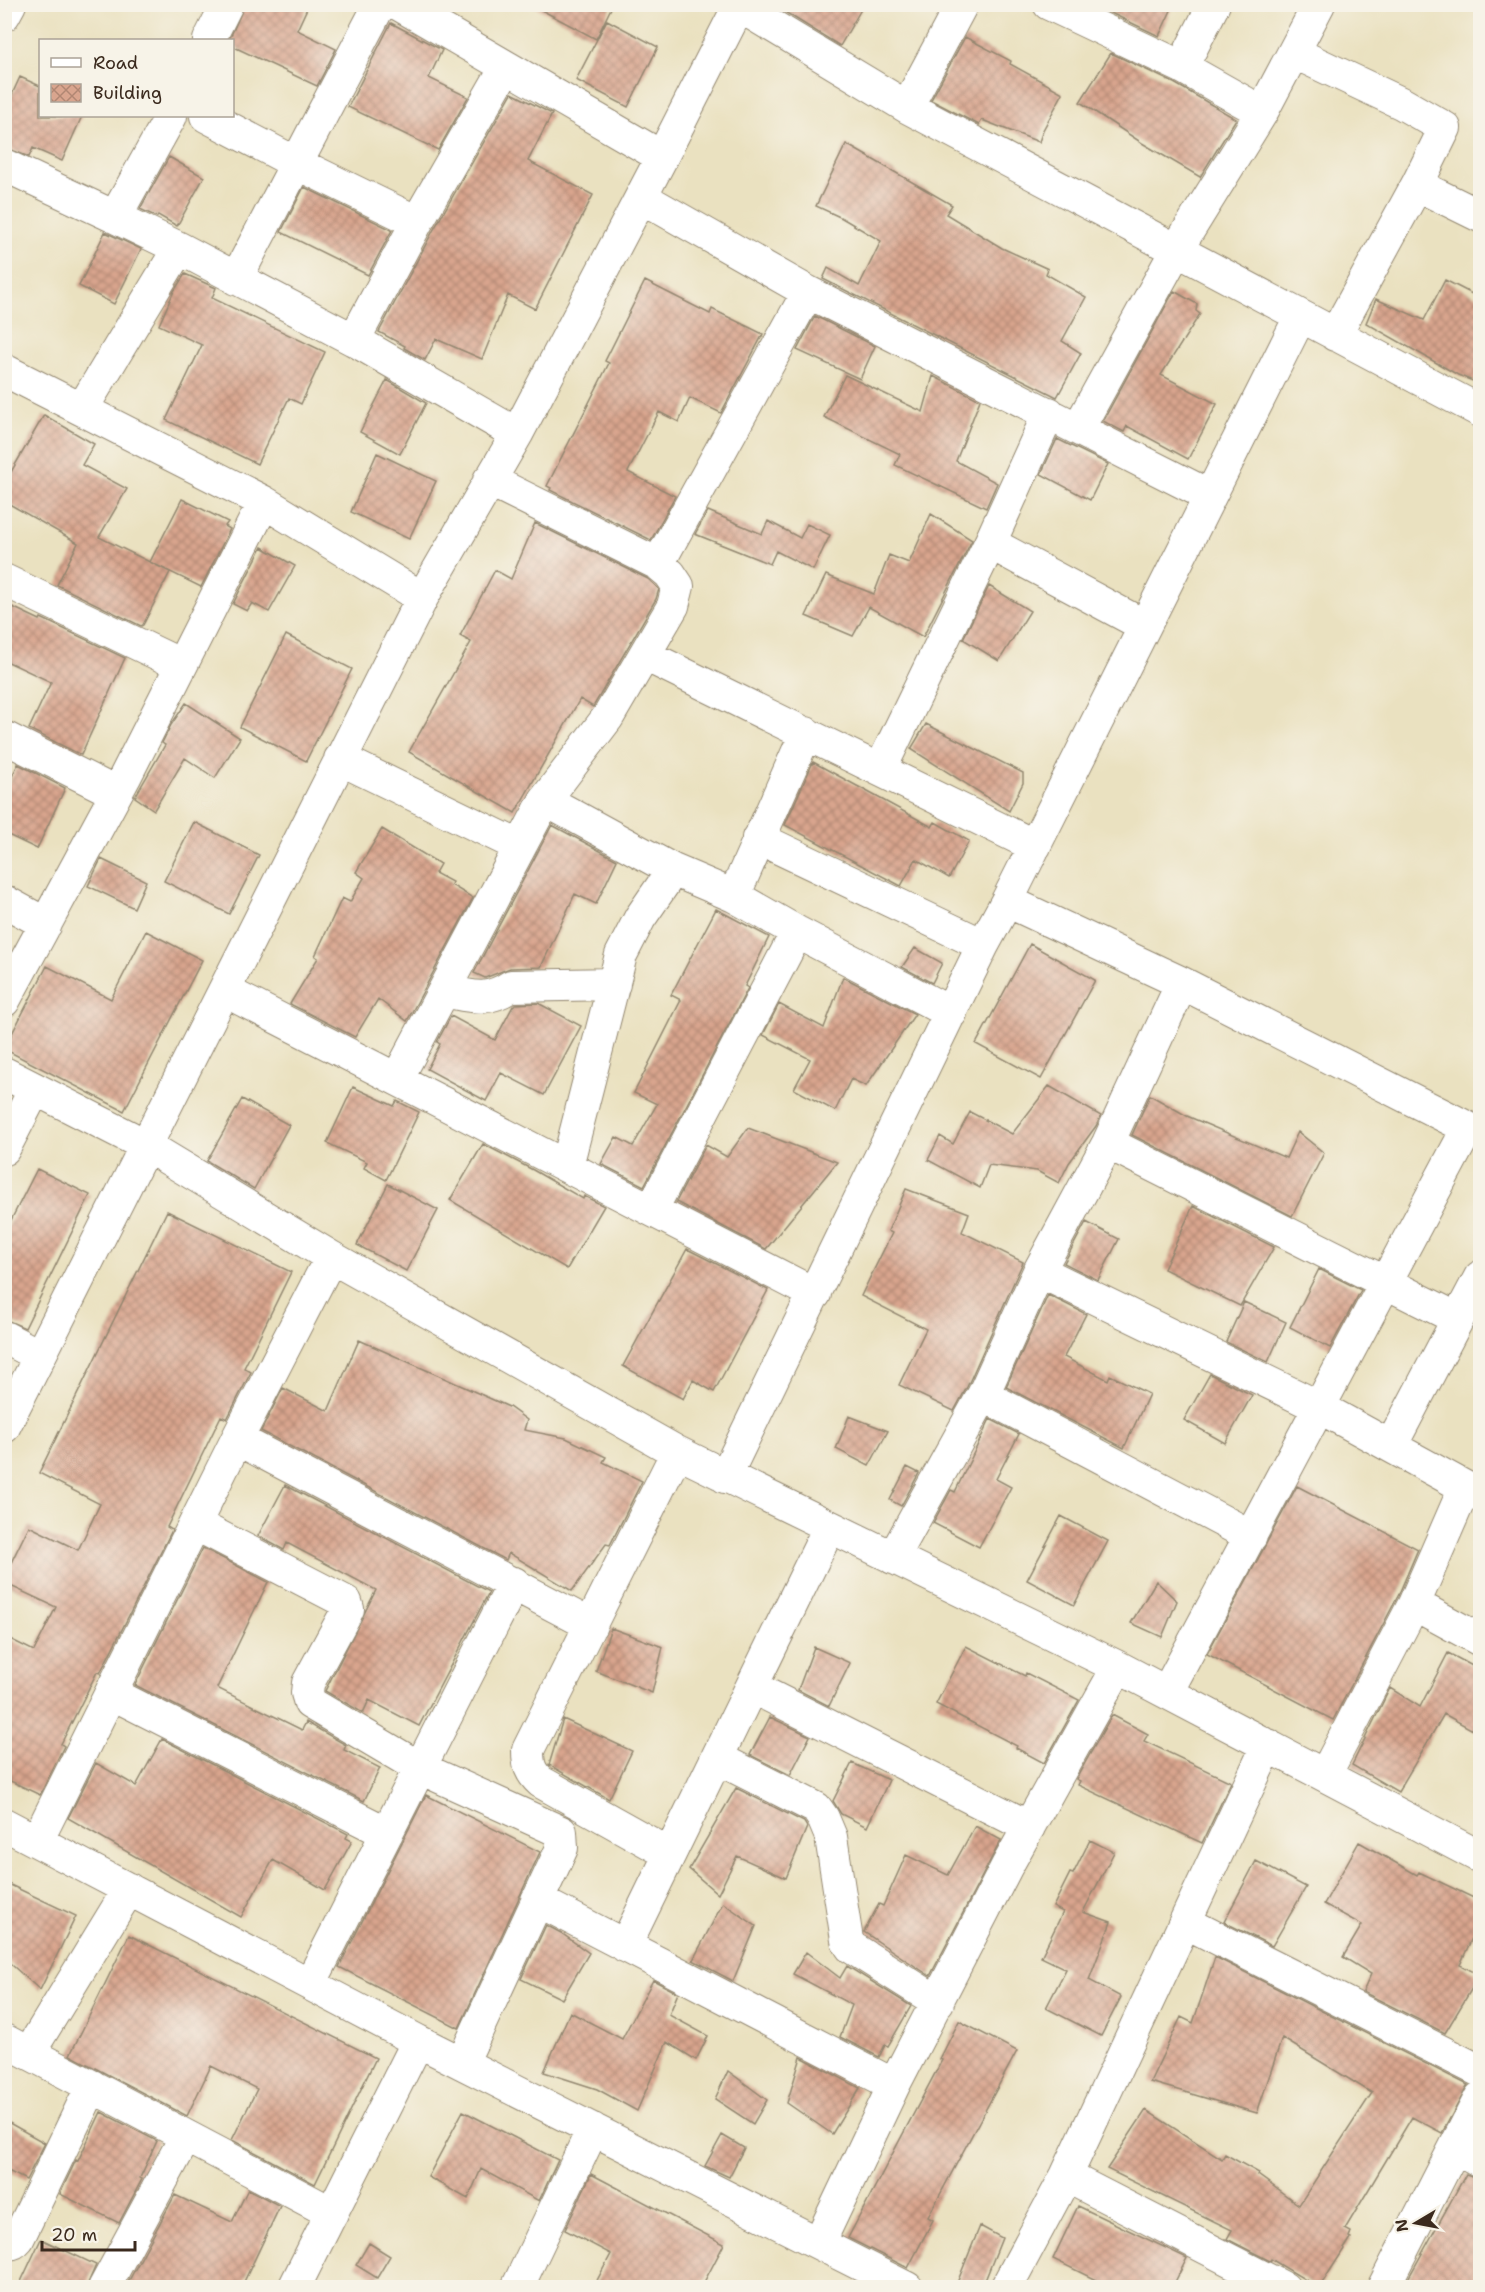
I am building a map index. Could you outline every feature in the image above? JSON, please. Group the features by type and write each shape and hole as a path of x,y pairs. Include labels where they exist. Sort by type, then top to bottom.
{"street":[{"path":"4,15 10,4"},
{"path":"210,39 228,4"},
{"path":"236,279 380,4"},
{"path":"398,4 443,16 506,66 662,157"},
{"path":"907,107 962,4"},
{"path":"1049,4 1182,67 1262,112"},
{"path":"1182,67 1214,4"},
{"path":"1078,429 1177,249 1262,112 1319,4"},
{"path":"4,1427 422,598 517,434 662,157 738,5 907,107 1480,411"},
{"path":"1295,53 1403,104 1444,128 1417,185 1335,335"},
{"path":"354,340 417,222 506,66"},
{"path":"115,217 170,117"},
{"path":"208,117 417,222"},
{"path":"4,165 179,248 354,340 517,434"},
{"path":"1417,185 1480,216"},
{"path":"641,197 808,292 1210,496"},
{"path":"82,409 179,248"},
{"path":"658,564 808,292"},
{"path":"725,1477 982,945 1035,846 1300,317"},
{"path":"4,370 264,502 422,598"},
{"path":"880,770 990,543 1049,413"},
{"path":"397,1079 545,800 608,717 673,606 678,586 670,573 658,564 489,480"},
{"path":"4,1001 116,793 264,502"},
{"path":"990,543 1145,626"},
{"path":"4,580 181,665"},
{"path":"645,655 1035,846"},
{"path":"734,896 806,733"},
{"path":"4,737 116,793"},
{"path":"340,759 519,846"},
{"path":"545,800 673,870 734,896 796,932 951,1013"},
{"path":"758,838 982,945"},
{"path":"567,1166 621,955 640,918 673,870"},
{"path":"4,901 46,924"},
{"path":"1007,901 1182,983 1474,1131 1385,1283 1167,1692"},
{"path":"652,1209 796,932"},
{"path":"893,1558 983,1395 1040,1271 1108,1143 1182,983"},
{"path":"444,991 482,999 500,994 511,986 614,984"},
{"path":"225,991 815,1294"},
{"path":"4,1073 147,1146 331,1257 677,1452 1118,1667 1480,1857"},
{"path":"4,1149 35,1089"},
{"path":"1108,1143 1458,1319"},
{"path":"37,1841 237,1439 331,1257"},
{"path":"1040,1271 1319,1407 1473,1491 1325,1775"},
{"path":"1391,1446 1480,1277"},
{"path":"4,1337 40,1356"},
{"path":"983,1395 1251,1536"},
{"path":"237,1439 591,1625"},
{"path":"670,1854 541,1782 532,1774 529,1767 528,1750 677,1452"},
{"path":"195,1524 346,1602 348,1609 308,1683 307,1693 310,1703 420,1768 555,1827 561,1832 562,1848 462,2063"},
{"path":"625,1946 829,1527"},
{"path":"310,1984 514,1583"},
{"path":"1414,1604 1480,1640"},
{"path":"819,2244 894,2085 1029,1827 1118,1667"},
{"path":"752,1687 1029,1827"},
{"path":"111,1693 387,1833"},
{"path":"1006,2288 1066,2176 1268,1745"},
{"path":"717,1758 816,1808 824,1818 831,1837 847,1940 851,1947 938,2002"},
{"path":"532,1817 541,1782"},
{"path":"4,1824 418,2041 907,2288"},
{"path":"129,1889 17,2046 332,2213"},
{"path":"537,1900 894,2085"},
{"path":"1185,1922 1480,2070"},
{"path":"294,2288 418,2041"},
{"path":"4,2243 9,2245 18,2239 92,2086"},
{"path":"1383,2288 1468,2154 1480,2098"},
{"path":"517,2288 594,2129"},
{"path":"104,2288 186,2136"},
{"path":"1066,2176 1284,2288"}],"building":[{"path":"245,4 309,4 297,30 336,49 317,86 234,47 234,39 229,39"},
{"path":"530,4 613,4 596,39"},
{"path":"772,4 864,4 840,46"},
{"path":"1092,4 1174,4 1159,36"},
{"path":"607,20 658,47 628,107 576,80"},
{"path":"391,23 442,50 429,78 468,97 438,150 348,107"},
{"path":"965,37 1011,61 1010,64 1063,93 1039,142 982,120 979,125 931,100"},
{"path":"1111,53 1174,83 1236,119 1200,177 1142,143 1080,102"},
{"path":"20,77 39,86 39,117 82,117 62,161 33,148 29,157 4,147 4,112"},
{"path":"512,93 552,114 528,161 593,195 535,309 508,295 482,359 436,339 425,360 379,332 433,231"},
{"path":"846,144 952,205 946,214 1002,248 1048,269 1046,274 1086,297 1062,341 1081,353 1057,397 823,279 828,268 859,286 881,241 816,206"},
{"path":"169,157 204,177 177,226 158,215 157,217 140,209"},
{"path":"304,187 392,230 368,275 281,232"},
{"path":"105,232 141,249 114,304 79,286"},
{"path":"185,274 216,288 212,298 325,352 301,404 289,398 257,464 166,420 202,345 159,325 174,291"},
{"path":"1445,280 1480,298 1480,384 1458,375 1366,323 1376,299 1424,320"},
{"path":"645,281 710,314 712,309 763,334 721,413 690,398 679,422 659,412 628,472 675,496 651,540 550,490 551,488 547,486 609,363 605,361"},
{"path":"1174,291 1197,304 1196,311 1200,314 1161,375 1217,404 1188,459 1127,426 1124,432 1103,421"},
{"path":"815,316 875,346 860,379 797,350"},
{"path":"845,375 923,412 933,376 980,400 956,461 997,483 986,508 895,465 900,454 824,417"},
{"path":"387,380 426,403 400,454 360,432"},
{"path":"44,415 94,444 82,465 127,489 99,537 170,572 141,626 57,585 78,543 4,501 4,484"},
{"path":"1057,439 1108,464 1090,500 1041,474"},
{"path":"377,453 436,481 409,539 351,512"},
{"path":"182,499 228,522 225,526 230,529 201,587 150,562"},
{"path":"708,511 762,534 768,521 800,538 807,524 830,535 813,570 776,551 770,564 695,534"},
{"path":"931,514 972,540 923,637 869,607 853,636 806,616 826,575 874,594 889,555 909,563"},
{"path":"535,523 648,579 659,589 656,599 593,707 580,699 515,813 409,752 471,642 460,636 495,570 511,579"},
{"path":"262,547 295,566 269,612 252,603 247,611 233,604"},
{"path":"989,586 1030,611 999,661 963,639"},
{"path":"4,603 125,658 81,755 29,729 51,682 4,660"},
{"path":"286,635 352,669 306,761 240,727"},
{"path":"186,703 240,738 215,778 185,758 154,810 135,797 165,745 162,743 171,725"},
{"path":"926,724 1023,773 1023,783 1009,811 911,749"},
{"path":"813,762 932,827 935,822 969,841 949,878 916,859 901,886 785,825"},
{"path":"18,764 65,788 37,849 4,833 4,793"},
{"path":"194,822 259,855 229,914 164,881"},
{"path":"552,825 617,860 596,904 575,894 541,967 510,968 485,978 474,973"},
{"path":"382,829 440,864 435,873 452,882 451,885 473,898 407,1021 378,999 355,1037 290,1004 318,958 315,956 342,898 350,902 364,878 356,872"},
{"path":"101,859 146,881 134,908 88,886"},
{"path":"716,909 769,937 745,986 748,988 644,1186 601,1164 616,1137 633,1146 657,1104 634,1093 681,1000 671,995"},
{"path":"146,931 202,960 124,1111 4,1049 47,966 111,999"},
{"path":"1030,944 1095,980 1041,1079 976,1044"},
{"path":"915,948 942,963 932,983 902,967"},
{"path":"843,977 915,1014 866,1086 851,1079 835,1111 794,1089 810,1059 763,1035 779,1004 824,1028"},
{"path":"538,1003 581,1026 544,1095 501,1073 486,1101 427,1069 440,1044 437,1042 451,1016 495,1040 513,1006"},
{"path":"1049,1086 1101,1116 1069,1163 1059,1183 1037,1171 989,1165 980,1188 928,1160 940,1136 953,1144 970,1112 1012,1134"},
{"path":"353,1087 394,1106 397,1101 419,1112 386,1180 364,1168 367,1162 327,1143"},
{"path":"1150,1095 1187,1116 1286,1158 1298,1132 1324,1153 1292,1216 1132,1135"},
{"path":"242,1099 289,1125 254,1189 207,1161"},
{"path":"748,1128 837,1162 766,1249 676,1202 706,1145 727,1157"},
{"path":"483,1144 583,1199 584,1196 604,1206 567,1269 450,1200"},
{"path":"37,1169 90,1195 25,1328 4,1319 4,1234"},
{"path":"388,1184 438,1210 406,1271 357,1245"},
{"path":"906,1189 969,1213 962,1232 1023,1262 954,1411 899,1385 926,1329 861,1296 892,1233 888,1231"},
{"path":"1193,1206 1274,1247 1240,1306 1164,1269"},
{"path":"167,1211 291,1272 244,1368 251,1372 227,1419 221,1416 167,1527 172,1530 100,1673 97,1672 61,1744 64,1746 40,1795 4,1778 4,1636 34,1651 56,1607 4,1583 4,1577 29,1526 78,1550 100,1504 39,1473"},
{"path":"1086,1222 1119,1239 1098,1280 1064,1263"},
{"path":"687,1249 768,1290 714,1392 693,1380 683,1399 623,1366"},
{"path":"1319,1269 1361,1290 1330,1348 1290,1327"},
{"path":"1048,1295 1086,1314 1064,1357 1108,1380 1110,1375 1149,1394 1124,1448 1006,1387"},
{"path":"1244,1302 1286,1322 1268,1362 1226,1342"},
{"path":"359,1340 509,1407 527,1420 524,1430 566,1438 606,1457 603,1462 642,1481 610,1545 606,1544 572,1591 509,1553 506,1560 261,1431 283,1388 328,1411"},
{"path":"1210,1374 1252,1395 1225,1443 1184,1420"},
{"path":"849,1416 888,1431 869,1466 836,1449"},
{"path":"990,1419 1019,1434 996,1479 1011,1487 979,1547 933,1523 951,1490 955,1492"},
{"path":"907,1467 919,1473 901,1506 890,1500"},
{"path":"285,1485 489,1592 419,1726 369,1700 363,1713 325,1691 376,1590 287,1543 284,1550 258,1536"},
{"path":"1297,1486 1418,1549 1398,1596 1333,1720 1207,1654"},
{"path":"1061,1516 1108,1541 1074,1605 1027,1580"},
{"path":"203,1548 268,1582 217,1688 302,1730 306,1722 346,1745 344,1750 380,1768 364,1801 135,1685"},
{"path":"1156,1581 1177,1601 1162,1637 1131,1623"},
{"path":"611,1628 663,1647 652,1693 596,1671"},
{"path":"966,1646 1079,1700 1044,1763 1016,1748 1017,1746 936,1704"},
{"path":"814,1647 850,1663 829,1706 798,1690"},
{"path":"1448,1653 1480,1670 1480,1734 1444,1714 1398,1792 1352,1765 1390,1688 1420,1707"},
{"path":"1112,1715 1148,1734 1144,1741 1231,1782 1202,1843 1078,1785 1080,1781 1076,1779"},
{"path":"770,1717 810,1736 790,1775 750,1755"},
{"path":"563,1719 632,1751 609,1799 549,1765"},
{"path":"162,1739 348,1834 346,1838 352,1841 325,1890 273,1860 241,1917 68,1818 96,1763 136,1786"},
{"path":"852,1763 889,1780 867,1827 841,1814 833,1801"},
{"path":"736,1788 804,1822 807,1827 786,1878 737,1856 718,1894 689,1869"},
{"path":"426,1795 540,1852 459,2028 339,1967"},
{"path":"975,1826 1001,1840 930,1976 864,1932 879,1904 883,1906 906,1855 948,1875"},
{"path":"1090,1840 1114,1852 1083,1912 1111,1922 1089,1980 1121,1997 1101,2036 1046,2008 1066,1969 1041,1957 1063,1912 1053,1907"},
{"path":"1359,1842 1417,1875 1419,1872 1480,1901 1480,1920 1460,1965 1480,1975 1445,2033 1363,1992 1371,1974 1343,1957 1362,1925 1324,1904"},
{"path":"1256,1861 1306,1887 1272,1946 1224,1922"},
{"path":"4,1882 76,1916 40,1990 4,1958"},
{"path":"723,1903 756,1926 733,1981 693,1960"},
{"path":"546,1925 589,1953 562,1999 521,1979"},
{"path":"129,1935 376,2058 315,2184 232,2140 257,2089 211,2066 187,2116 70,2055"},
{"path":"806,1952 840,1978 847,1966 911,2006 879,2057 840,2037 852,2005 793,1974"},
{"path":"1215,1957 1468,2085 1442,2133 1412,2117 1345,2229 1351,2232 1349,2237 1351,2238 1319,2288 1271,2259 1270,2261 1227,2239 1232,2230 1107,2169 1146,2110 1222,2159 1225,2154 1259,2173 1258,2175 1299,2205 1372,2093 1282,2038 1257,2113 1150,2082 1181,2017 1193,2023"},
{"path":"653,1980 678,1993 669,2015 708,2036 696,2060 667,2042 637,2111 597,2089 544,2072 570,2012 622,2039"},
{"path":"959,2021 1017,2051 928,2217 933,2220 908,2268 848,2238 942,2060 940,2059"},
{"path":"801,2057 860,2088 832,2134 787,2103"},
{"path":"728,2071 767,2100 753,2124 715,2099"},
{"path":"463,2111 558,2160 539,2201 481,2169 468,2199 428,2177"},
{"path":"101,2112 157,2141 140,2178 142,2179 119,2223 60,2194"},
{"path":"4,2120 45,2143 26,2180 4,2169"},
{"path":"722,2135 744,2148 729,2177 705,2166"},
{"path":"591,2174 724,2244 701,2288 593,2288 611,2254 565,2230"},
{"path":"1466,2174 1480,2179 1480,2288 1403,2288"},
{"path":"248,2189 280,2206 241,2288 125,2288 175,2195 232,2222"},
{"path":"1078,2206 1187,2258 1172,2288 1112,2288 1053,2259"},
{"path":"980,2226 1002,2238 982,2288 955,2288"},
{"path":"41,2239 96,2265 86,2288 18,2288"},
{"path":"369,2243 390,2256 377,2278 356,2265"}]}
